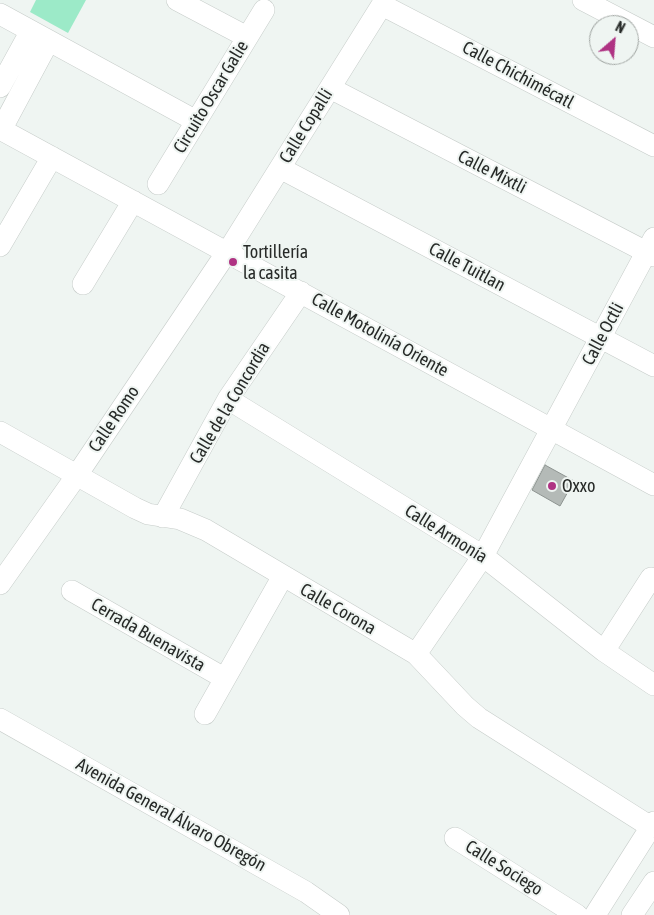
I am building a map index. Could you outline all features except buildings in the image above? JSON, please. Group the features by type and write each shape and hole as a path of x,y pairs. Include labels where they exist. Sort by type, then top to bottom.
{"street":[{"path":"177,0 247,37"},
{"path":"584,0 654,38"},
{"name":"Calle Copalli","path":"226,252 383,2"},
{"name":"Calle Chichimécatl","path":"383,2 654,146"},
{"name":"Circuito Oscar Galie","path":"158,184 264,10"},
{"path":"0,14 196,121"},
{"path":"0,88 28,36 33,32"},
{"path":"1,129 46,46 51,42"},
{"name":"Calle Mixtli","path":"330,88 652,249"},
{"name":"Calle Motolinía Oriente","path":"1,129 654,485"},
{"path":"0,246 52,157"},
{"name":"Calle Tuitlan","path":"280,168 654,366"},
{"path":"84,284 133,201"},
{"name":"Calle Octli","path":"416,654 483,556 600,338 652,249"},
{"name":"Calle Romo","path":"0,584 77,475 226,252"},
{"name":"Calle de la Concordia","path":"163,517 228,400 301,292"},
{"name":"Calle Armonía","path":"228,400 483,556 604,651 654,684"},
{"name":"Calle Corona","path":"0,432 134,508 148,514 180,519 194,524 416,654 465,706 479,718 652,825"},
{"name":"Cerrada Buenavista","path":"205,714 283,576"},
{"path":"604,651 651,578"},
{"name":"Cerrada Buenavista","path":"72,591 224,678"},
{"name":"Avenida General Álvaro Obregón","path":"0,719 306,892 339,915"},
{"path":"595,915 652,825"},
{"name":"Calle Sociego","path":"455,838 577,915"},
{"path":"632,915 654,882"}],"green space":[{"path":"36,0 86,0 68,33 30,12"}],"place":[{"name":"Tortillería la casita","path":"233,262"},
{"name":"Oxxo","path":"552,486"}]}
